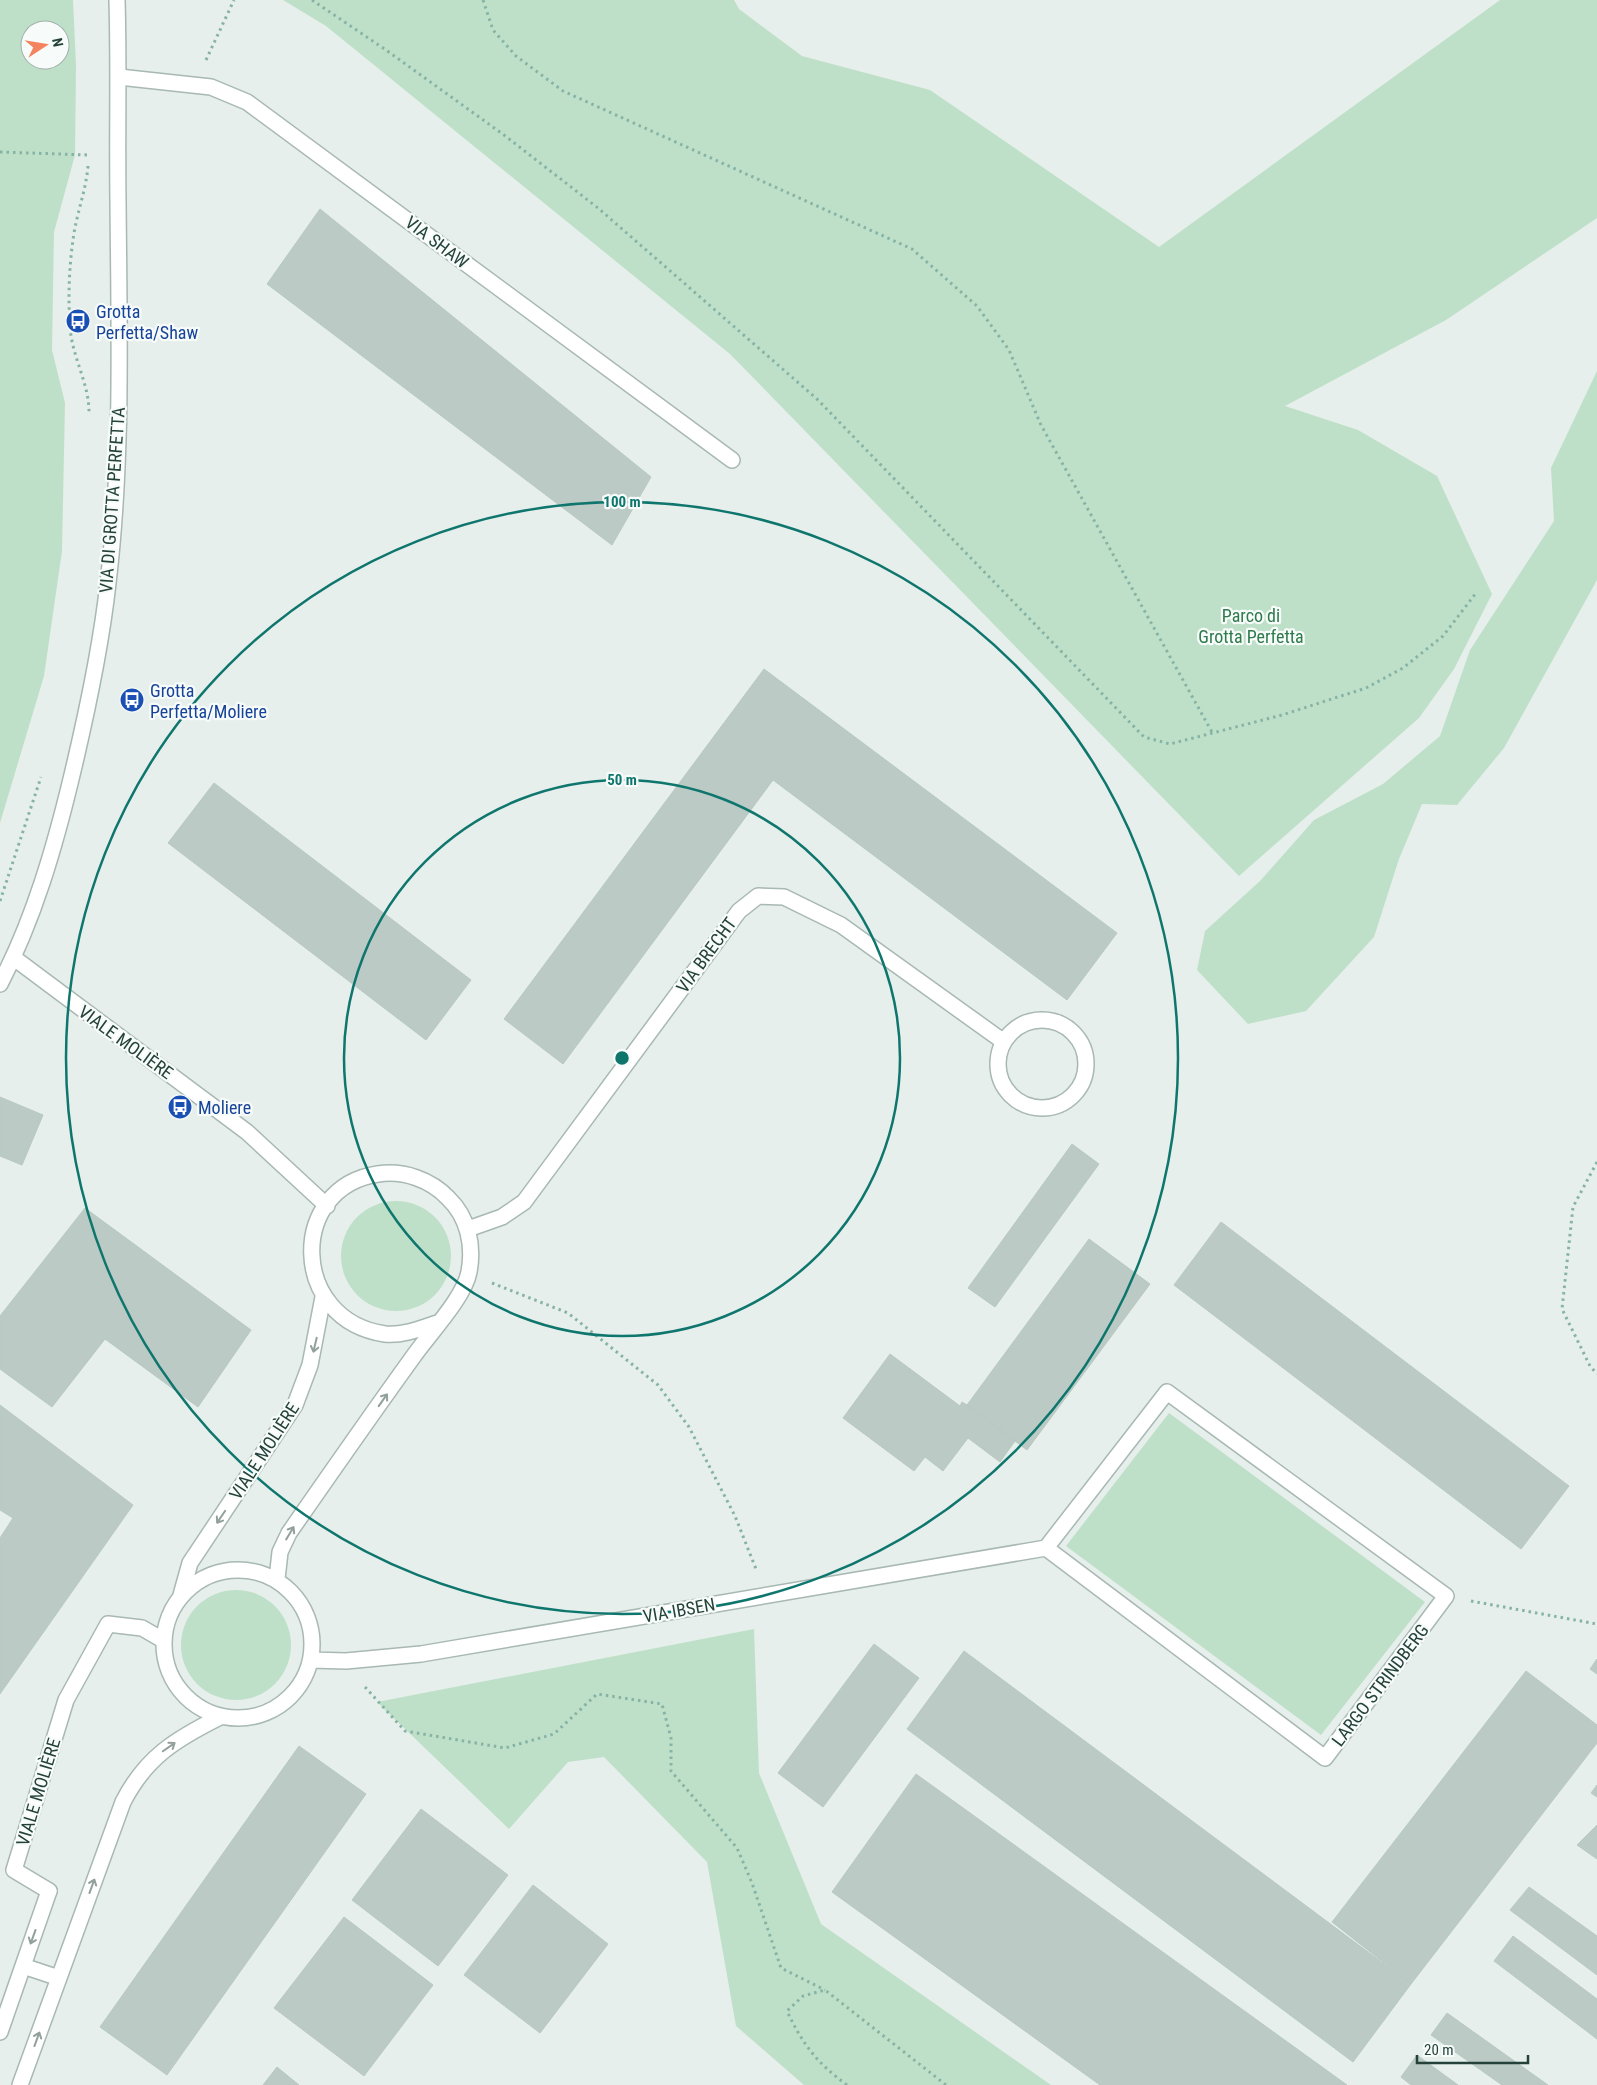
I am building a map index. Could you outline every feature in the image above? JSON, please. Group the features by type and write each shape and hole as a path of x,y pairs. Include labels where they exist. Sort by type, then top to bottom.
{"street":[{"name":"VIA DI GROTTA PERFETTA","path":"0,984 14,958 53,848 66,801 93,684 108,583 118,444 119,77 117,0"},
{"name":"VIA SHAW","path":"119,77 194,85 228,93 247,102 732,460"},
{"name":"VIA BRECHT","path":"468,1229 502,1218 524,1202 739,911 758,896 784,897 841,925 1004,1042"},
{"name":"VIALE MOLIÈRE","path":"14,958 247,1132 327,1206"},
{"path":"1041,1020 1055,1022 1069,1030 1079,1041 1085,1054 1085,1069 1081,1083 1068,1099 1048,1108 1034,1108 1021,1103 1009,1095 1002,1083 998,1070 998,1055 1004,1042 1013,1030 1026,1023 1041,1020"},
{"path":"277,1579 280,1552 289,1533 437,1323 454,1303 469,1273 471,1245 468,1229 455,1204 439,1188 412,1175 378,1174 352,1183 336,1195 319,1217 311,1242 312,1270 323,1298 349,1322 386,1334 414,1331 437,1323"},
{"name":"VIALE MOLIÈRE","path":"181,1595 190,1563 295,1405 310,1365 323,1298"},
{"path":"1046,1548 1167,1392 1446,1596"},
{"name":"VIA IBSEN","path":"311,1660 346,1661 420,1654 1046,1548"},
{"name":"LARGO STRINDBERG","path":"1046,1548 1325,1758 1446,1596"},
{"path":"240,1570 277,1579 296,1598 307,1617 312,1638 311,1660 302,1682 286,1701 266,1714 244,1719 220,1717 201,1709 184,1697 172,1680 165,1661 163,1640 169,1616 181,1595 198,1581 218,1572 240,1570"},
{"name":"VIALE MOLIÈRE","path":"0,2032 49,1891 14,1870 66,1700 108,1624 142,1628 163,1640"},
{"path":"20,2085 123,1802 135,1779 163,1751 193,1730 220,1717"},
{"path":"23,1966 59,1978"}],"path":[{"path":"194,85 234,0"},
{"path":"312,0 504,134 582,196 816,399 1144,737 1170,744 1282,715 1366,688 1404,668 1444,636 1476,593"},
{"path":"483,0 493,30 516,56 563,91 912,248 977,306 1009,350 1040,425 1213,734"},
{"path":"0,152 89,155 87,184 73,240 70,327 76,361 88,400 89,418"},
{"path":"0,901 43,771"},
{"path":"1597,1162 1573,1206 1562,1309 1590,1366 1597,1374"},
{"path":"469,1273 568,1313 658,1385 689,1427 730,1507 766,1596"},
{"path":"1446,1596 1597,1624"},
{"path":"346,1661 376,1702 405,1731 505,1748 554,1734 597,1694 662,1704 671,1738 671,1771 737,1848 752,1883 781,1968 825,1990 946,2085"},
{"path":"825,1990 803,1996 787,2011 800,2039 822,2066 847,2085"}],"green space":[{"path":"0,0 73,0 76,65 75,155 54,232 52,350 65,403 62,551 44,676 0,823"},
{"name":"Parco di Grotta Perfetta","path":"283,0 734,0 739,9 802,56 930,90 1159,247 1500,0 1597,0 1597,218 1446,320 1285,406 1358,430 1437,476 1492,594 1454,669 1419,718 1239,876 730,354 326,26"},
{"path":"1597,371 1597,580 1504,748 1457,805 1422,804 1399,859 1374,937 1306,1011 1248,1024 1197,970 1205,931 1260,881 1314,820 1383,784 1440,736 1470,650 1554,521 1551,468"},
{"path":"396,1201 417,1205 435,1217 447,1235 451,1256 447,1277 435,1295 417,1307 396,1311 375,1307 357,1295 345,1277 341,1256 345,1235 357,1217 375,1205"},
{"path":"1169,1413 1425,1602 1321,1735 1066,1546"},
{"path":"236,1590 257,1594 275,1606 287,1624 291,1645 287,1666 275,1684 257,1696 236,1700 215,1696 197,1684 185,1666 181,1645 185,1624 197,1606 215,1594"},
{"path":"754,1629 759,1773 821,1924 1051,2085 804,2085 736,2026 707,1862 604,1757 568,1762 509,1829 377,1702"}],"building":[{"path":"320,209 651,477 612,545 267,284"},
{"path":"764,669 1117,933 1067,1000 773,780 563,1064 504,1019"},
{"path":"214,783 471,980 426,1040 168,843"},
{"path":"0,1097 43,1115 22,1165 0,1156"},
{"path":"1072,1144 1099,1164 995,1307 968,1288"},
{"path":"85,1208 251,1330 198,1407 105,1339 52,1407 0,1369 0,1316"},
{"path":"1221,1222 1569,1486 1521,1549 1174,1285"},
{"path":"1089,1239 1150,1284 1027,1450 967,1405"},
{"path":"890,1354 960,1406 962,1402 967,1405 1015,1441 1000,1462 968,1438 943,1471 925,1457 914,1471 843,1418"},
{"path":"0,1405 133,1505 0,1694 0,1538 13,1518 0,1510"},
{"path":"874,1644 919,1678 823,1807 778,1773"},
{"path":"964,1651 1411,1984 1353,2062 907,1729"},
{"path":"1597,1659 1597,1674 1590,1669"},
{"path":"1526,1671 1597,1725 1597,1743 1411,1984 1332,1922"},
{"path":"299,1746 366,1794 167,2075 100,2027"},
{"path":"916,1774 1347,2085 1100,2085 832,1892"},
{"path":"1597,1785 1597,1797 1591,1793"},
{"path":"421,1809 508,1875 438,1966 352,1900"},
{"path":"1597,1825 1597,1859 1577,1845"},
{"path":"533,1885 608,1944 540,2033 464,1975"},
{"path":"1529,1887 1597,1936 1597,1975 1510,1910"},
{"path":"344,1917 433,1985 364,2076 274,2008"},
{"path":"1513,1936 1597,1999 1597,2039 1494,1961"},
{"path":"1447,2013 1548,2085 1502,2085 1431,2035"},
{"path":"1417,2055 1458,2085 1411,2085 1401,2077"},
{"path":"277,2067 299,2085 263,2085"}],"place":[{"name":"Grotta Perfetta/Shaw","path":"78,321"},
{"name":"Grotta Perfetta/Moliere","path":"132,700"},
{"name":"Moliere","path":"180,1107"}]}
